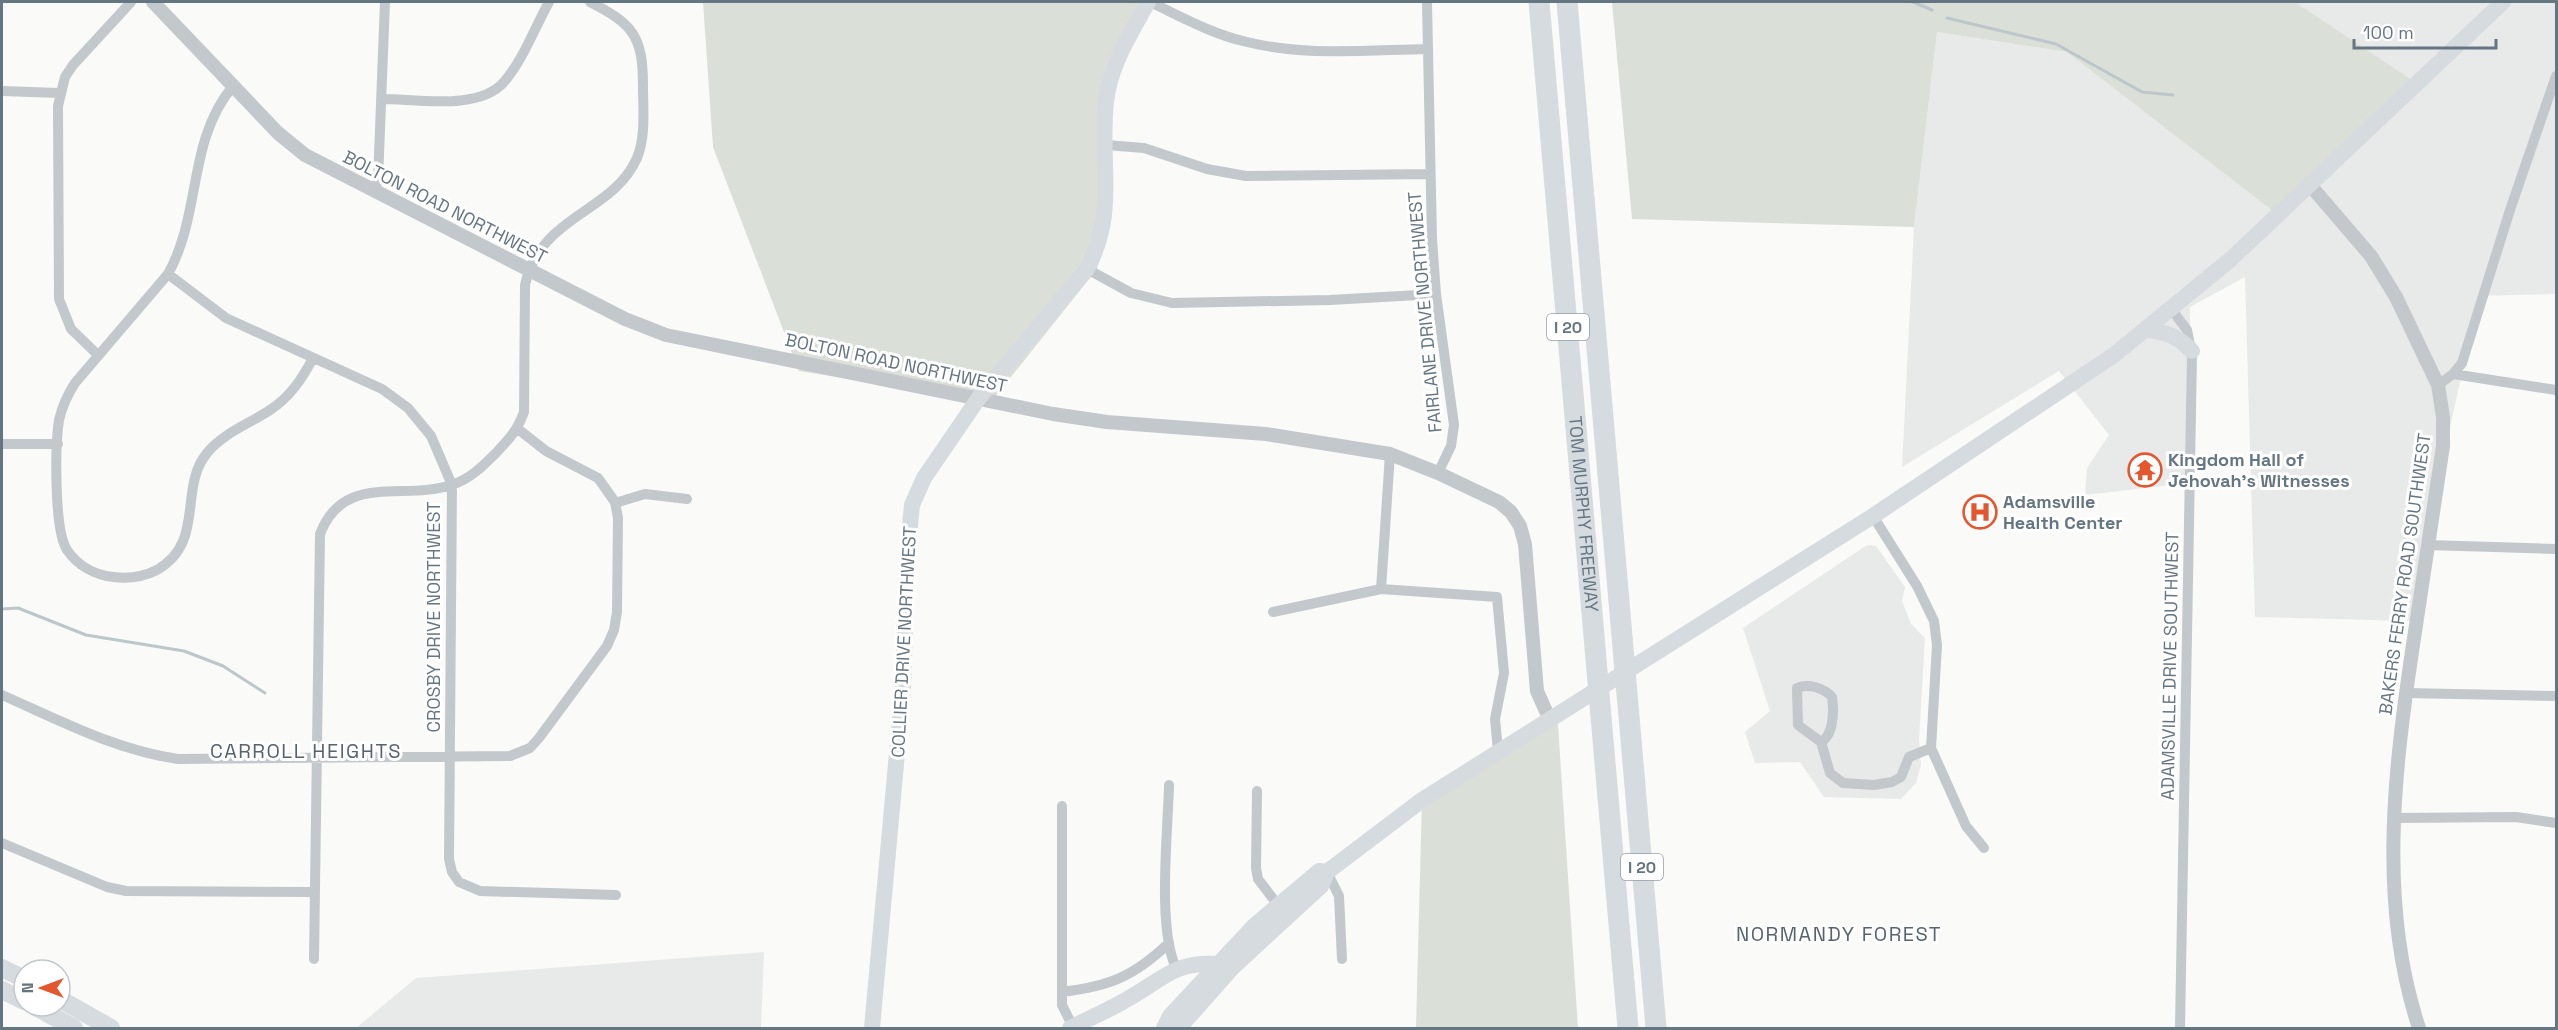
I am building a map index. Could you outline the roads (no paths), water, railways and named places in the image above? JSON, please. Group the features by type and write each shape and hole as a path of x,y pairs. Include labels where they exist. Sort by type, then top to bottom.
{"highway":[{"name":"TOM MURPHY FREEWAY","path":"1539,2 1628,1029"},
{"name":"TOM MURPHY FREEWAY","path":"1567,2 1656,1029"}],"main road":[{"name":"COLLIER DRIVE NORTHWEST","path":"872,1029 903,687 908,546 912,506 924,478 978,399 1087,269 1099,247 1105,224 1106,104 1110,78 1125,44 1149,2"},
{"path":"1179,1029 1233,967 1321,886 1327,872 1422,801 1549,718 1873,516 2054,398 2172,310 2310,185 2490,8 2503,2"},
{"path":"2146,330 2164,332 2181,339 2192,351"},
{"path":"1164,1029 1170,1016 1216,964 1278,904 1319,871 1327,872"},
{"path":"1072,1028 1126,1000 1176,968 1195,963 1216,964"},
{"path":"72,1006 111,1029"},
{"path":"55,1018 74,1029"}],"street":[{"path":"98,356 71,329 59,299 59,93 73,65 131,2"},
{"name":"BOLTON ROAD NORTHWEST","path":"153,2 278,134 305,155 528,271 625,319 666,335 978,399 1107,422 1266,434 1390,454 1438,473 1499,502 1520,526 1525,544 1537,691 1549,718"},
{"path":"374,192 378,180 385,2"},
{"path":"381,99 466,100 493,92 510,74 549,2"},
{"path":"314,959 318,547 324,523 339,505 358,494 422,491 452,485 474,475 518,429 524,412 525,285 528,271 558,229 624,178 637,158 642,136 641,48 627,25 590,2"},
{"path":"1149,2 1214,32 1269,47 1315,51 1428,49"},
{"name":"FAIRLANE DRIVE NORTHWEST","path":"1427,2 1430,174 1436,294 1454,425 1451,447 1438,473"},
{"path":"2438,385 2453,374 2462,363 2510,210 2556,76"},
{"path":"233,86 218,104 207,127 184,238 168,274 98,356 66,398 59,420 58,523 68,550 80,565 100,575 125,578 146,575 168,561 183,542 189,524 196,475 207,453 222,438 285,399 301,380 313,358"},
{"path":"2,91 59,93"},
{"path":"1106,145 1144,148 1207,169 1246,176 1430,174"},
{"name":"BAKERS FERRY ROAD SOUTHWEST","path":"2310,185 2371,256 2396,297 2438,385 2443,417 2443,446 2406,693 2394,818 2393,890 2399,946 2419,1029"},
{"path":"1087,269 1131,293 1172,303 1330,300 1436,294"},
{"name":"CROSBY DRIVE NORTHWEST","path":"168,274 226,318 382,389 408,408 431,436 452,485 449,859 452,872 459,882 470,889 480,891 616,894"},
{"name":"ADAMSVILLE DRIVE SOUTHWEST","path":"2172,310 2187,330 2192,351 2180,1029"},
{"path":"2453,374 2556,390"},
{"path":"2,695 142,754 178,759 510,756 530,748 607,646 614,630 617,612 618,518 615,503 608,489 598,478 546,451 518,429"},
{"path":"2,444 58,444"},
{"path":"1381,589 1390,454"},
{"path":"615,503 645,494 687,499"},
{"path":"1873,516 1917,586 1934,621 1937,645 1931,748 1966,826 1984,848"},
{"path":"2428,545 2556,549"},
{"path":"1273,612 1381,589 1497,597 1504,673 1495,719 1498,751"},
{"path":"1821,742 1826,739 1829,732 1832,697 1827,692 1803,686 1797,688 1796,718 1798,725 1821,742 1827,766 1836,779 1843,783 1874,785 1892,782 1901,777 1910,757 1931,748"},
{"path":"2406,693 2556,696"},
{"path":"1169,785 1165,884 1169,943 1176,968"},
{"path":"1257,791 1256,868 1258,879 1278,904"},
{"path":"1062,806 1062,1005 1072,1028"},
{"path":"2394,818 2516,817 2556,823"},
{"path":"2,843 107,887 126,891 315,892"},
{"path":"1327,872 1339,896 1341,959"},
{"path":"1062,992 1112,982 1143,967 1169,943"}],"waterway":[{"path":"1913,2 1932,10"},
{"path":"1947,18 2056,44 2142,92 2173,95"},
{"path":"2,609 18,608 86,635 184,651 223,666 265,693"}],"place":[{"name":"Kingdom Hall of Jehovah’s Witnesses","path":"2145,470"},
{"name":"Adamsville Health Center","path":"1980,512"}],"district":[{"name":"CARROLL HEIGHTS","path":"306,751"},
{"name":"NORMANDY FOREST","path":"1839,934"}]}
